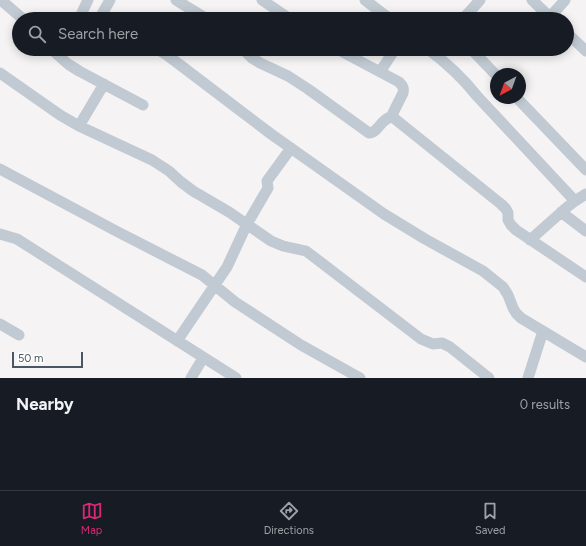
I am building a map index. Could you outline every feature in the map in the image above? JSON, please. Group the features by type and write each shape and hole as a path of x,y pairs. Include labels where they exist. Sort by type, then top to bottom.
{"street":[{"path":"1,0 15,12"},
{"path":"82,12 88,0"},
{"path":"103,12 110,0"},
{"path":"176,0 196,12"},
{"path":"262,0 280,12"},
{"path":"365,0 381,12"},
{"path":"469,12 480,0"},
{"path":"532,0 545,12"},
{"path":"555,12 564,0"},
{"path":"574,40 586,51"},
{"path":"64,56 74,68 143,105"},
{"path":"168,56 265,130 404,227 483,271 503,287 516,314 586,357"},
{"path":"250,56 260,63 298,82 369,134 372,134 385,120 393,116"},
{"path":"350,56 399,82 403,86 403,93 395,108 393,116"},
{"path":"380,72 390,56"},
{"path":"438,56 457,73 575,202"},
{"path":"477,56 490,70"},
{"path":"0,73 60,115 79,126 152,160 169,171 193,191 229,212 277,244 306,251 421,339 433,344 442,343 450,347 489,378"},
{"path":"79,126 104,84"},
{"path":"523,104 586,170"},
{"path":"393,116 501,204 508,213 508,220 516,230 586,277"},
{"path":"177,341 227,268 247,224 268,188 267,181 291,148"},
{"path":"0,169 202,275 235,302 301,345 360,378"},
{"path":"530,240 561,212 586,194"},
{"path":"561,212 586,231"},
{"path":"0,234 16,239 236,378"},
{"path":"0,324 19,335"},
{"path":"528,378 543,331"},
{"path":"191,378 203,358"}]}
